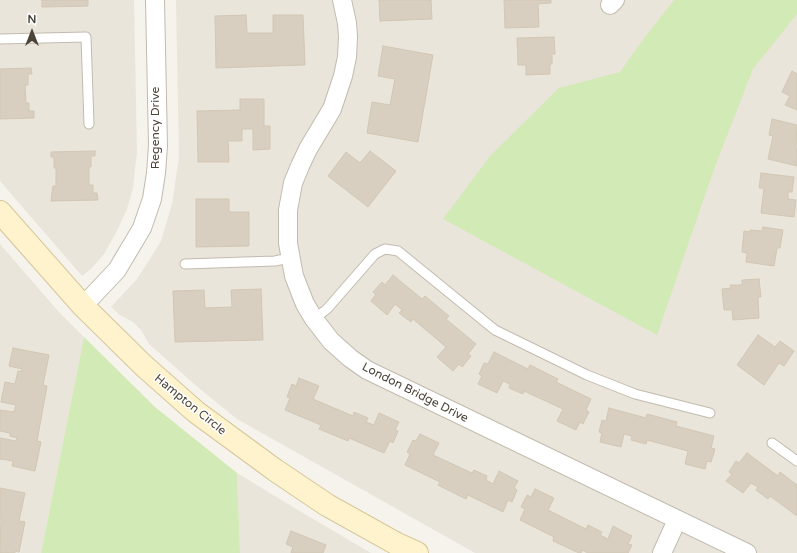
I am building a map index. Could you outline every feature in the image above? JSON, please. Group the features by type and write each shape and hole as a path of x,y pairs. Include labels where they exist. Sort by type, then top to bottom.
{"street":[{"name":"Regency Drive","path":"83,306 97,293 120,265 142,228 152,199 158,146 155,0"},
{"name":"London Bridge Drive","path":"342,0 347,23 348,37 344,76 332,108 308,149 293,183 288,210 287,232 289,258 299,292 314,319 331,341 350,358 367,370 747,553"},
{"name":"Hampton Circle","path":"0,212 83,306 144,366 196,412 274,470 395,548 417,553"},
{"path":"662,553 677,520"}],"lane":[{"path":"0,39 86,36 89,124"},
{"path":"314,319 326,310 375,254 385,249 398,251 495,330 587,375 635,394 710,413"},
{"path":"185,264 275,261 289,258"},
{"path":"772,443 797,461"}],"shaded area":[{"path":"0,0 134,0 137,152 133,188 127,209 104,254 92,268 82,276 0,181"},
{"path":"176,0 797,0 797,553 475,553 237,419 149,344 141,330 133,322 120,315 111,307 137,279 161,241 172,204 179,157"},
{"path":"0,244 58,311 84,337 41,553 0,553"},
{"path":"237,473 303,513 371,553 240,553"}],"green space":[{"path":"674,0 797,0 797,14 753,69 714,169 657,335 443,219 491,155 559,88 620,72"},
{"path":"84,337 155,407 237,473 240,553 41,553"}],"building":[{"path":"42,0 88,0 88,6 42,7"},
{"path":"379,0 431,0 432,19 380,21"},
{"path":"504,0 551,0 551,3 538,4 539,27 505,28"},
{"path":"246,15 247,33 273,33 273,15 303,15 305,65 216,68 215,16"},
{"path":"554,37 555,54 552,54 550,74 526,75 526,65 518,65 517,38"},
{"path":"383,46 433,55 418,142 367,133 372,102 390,105 395,79 378,76"},
{"path":"31,68 32,74 28,74 28,85 25,85 26,103 29,103 29,111 34,111 34,118 0,119 0,69"},
{"path":"792,71 797,74 797,110 785,105 790,96 782,92"},
{"path":"240,99 264,99 264,126 270,126 270,149 253,150 253,129 242,129 242,141 228,141 229,162 198,162 197,111 240,110"},
{"path":"772,119 797,125 797,166 768,159 773,136 769,135"},
{"path":"95,151 95,156 91,156 91,167 89,167 89,185 93,185 93,193 97,193 98,200 51,201 53,186 56,186 56,168 54,168 54,157 51,157 51,152"},
{"path":"370,151 396,171 368,207 328,176 346,152 360,163"},
{"path":"761,173 794,177 792,192 788,192 788,199 796,200 794,217 761,213 764,188 759,188"},
{"path":"196,199 229,199 229,212 249,212 249,246 196,247"},
{"path":"763,227 783,230 780,248 777,248 774,266 746,262 747,253 742,252 744,231 762,231"},
{"path":"393,275 422,299 425,296 449,316 446,319 476,344 468,354 471,356 462,367 459,364 453,371 437,357 446,347 413,319 411,322 399,313 402,310 395,304 387,315 371,301 376,294 373,292 382,282 385,285"},
{"path":"759,279 761,297 758,297 759,318 733,320 732,310 724,310 722,289 731,288 730,285 742,285 742,280"},
{"path":"261,289 263,340 175,342 173,291 204,290 205,308 232,307 231,290"},
{"path":"758,335 775,347 780,341 794,351 784,366 779,363 764,385 737,365"},
{"path":"13,348 49,355 43,385 47,386 37,441 41,442 35,471 12,466 13,461 0,459 0,438 16,441 17,438 10,436 10,433 0,431 0,410 14,412 16,405 1,402 5,382 15,384 18,371 22,371 22,369 9,366"},
{"path":"494,352 528,369 530,365 558,379 556,382 591,399 586,410 589,412 583,424 580,422 576,430 557,421 563,409 524,391 523,394 509,388 510,384 503,381 497,393 478,384 482,376 479,374 484,363 488,364"},
{"path":"299,378 319,386 313,399 353,416 354,412 368,418 366,422 374,425 379,413 399,422 395,430 398,431 393,443 390,441 384,453 349,438 348,441 319,429 321,425 285,410 290,398 287,397 292,384 296,386"},
{"path":"609,408 646,418 647,414 677,422 676,426 714,436 711,448 715,449 711,462 707,461 705,469 685,464 688,451 647,440 646,444 631,440 632,436 624,434 621,447 600,442 602,433 599,432 602,420 606,421"},
{"path":"420,434 439,443 433,455 472,473 474,470 487,476 486,480 493,484 499,471 518,481 514,488 517,490 512,502 508,500 503,512 468,495 466,499 438,485 440,482 405,465 410,454 407,452 413,440 416,441"},
{"path":"747,453 778,476 780,472 797,485 797,516 770,496 768,499 756,490 758,487 751,483 743,493 726,481 732,474 729,472 736,461 739,463"},
{"path":"0,488 25,493 19,521 25,522 19,552 15,551 15,553 0,553"},
{"path":"535,489 554,498 548,510 586,529 588,525 602,532 600,535 608,539 613,526 632,536 628,544 632,545 628,553 588,553 582,550 581,553 579,553 553,541 554,537 520,520 525,509 521,507 527,495 531,497"},
{"path":"291,531 326,545 323,553 291,553 293,547 286,544"}]}
